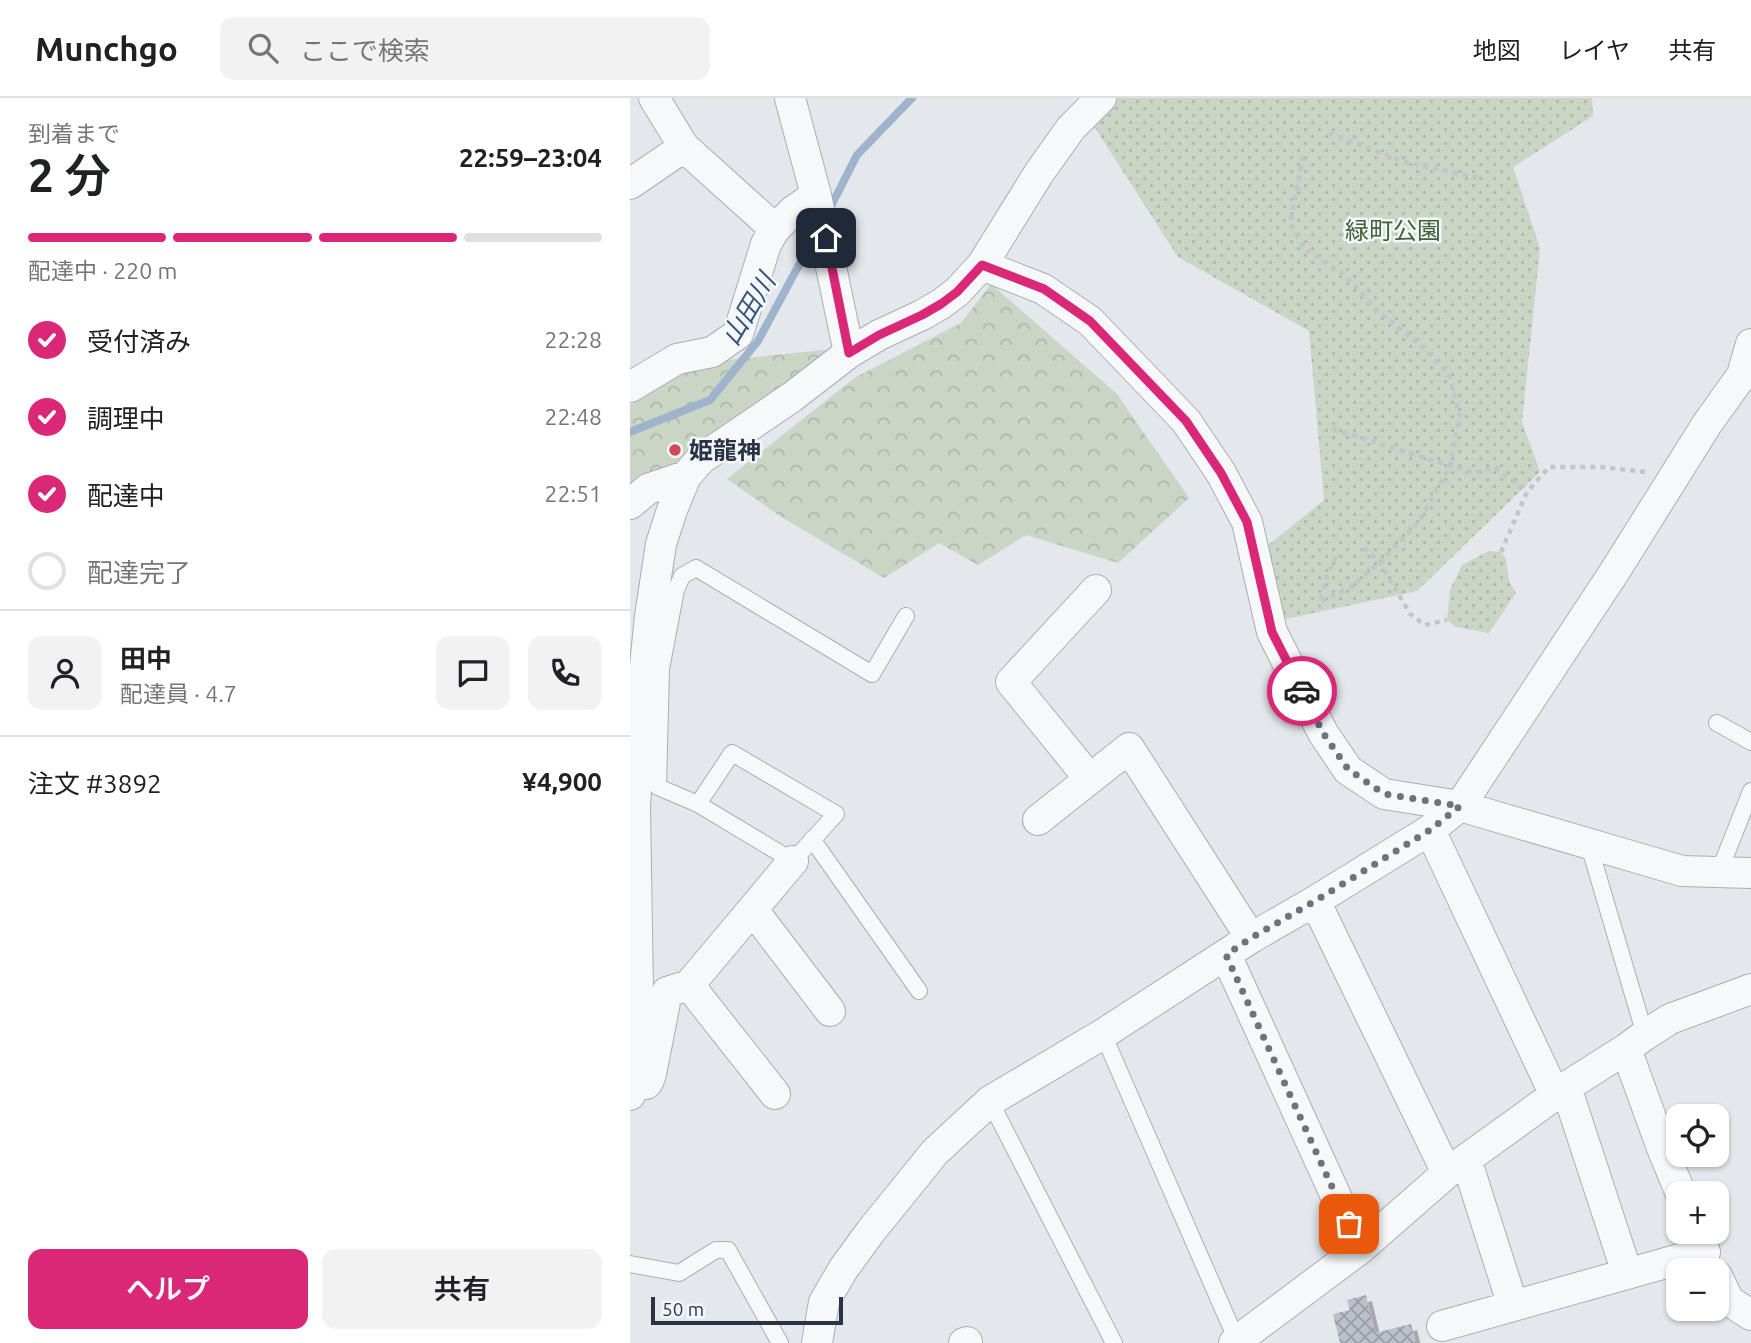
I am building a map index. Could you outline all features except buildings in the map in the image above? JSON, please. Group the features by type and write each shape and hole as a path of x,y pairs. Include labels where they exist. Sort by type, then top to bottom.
{"street":[{"path":"654,98 684,147 775,229"},
{"path":"790,98 817,194 849,353"},
{"path":"793,861 689,985 667,992 648,1082 631,1090 637,1002 633,884 641,706 653,668 650,616 661,544 671,510 686,476 701,459 792,397 849,353 879,335 922,315 957,292 982,265 1039,173 1071,128 1101,98"},
{"path":"630,184 684,147"},
{"path":"633,378 677,359 712,352 738,334 766,244 775,229 793,211 817,194"},
{"path":"982,265 1044,289 1090,321 1186,421 1221,473 1247,522 1272,632 1323,733 1348,769 1384,794 1460,806 1682,871 1751,873"},
{"path":"817,1343 824,1301 844,1268 935,1152 990,1101 1104,1034 1251,938 1430,830 1460,806 1615,571 1707,424 1747,377 1751,345"},
{"path":"630,504 648,489 686,476"},
{"path":"1089,778 1011,682 1096,590"},
{"path":"1038,820 1129,748 1251,938"},
{"path":"1430,830 1561,1091 1627,1273"},
{"path":"1315,901 1456,1166 1513,1306"},
{"path":"753,909 830,1012"},
{"path":"1226,955 1360,1249"},
{"path":"689,985 775,1094"},
{"path":"1236,1342 1360,1249 1456,1166 1561,1091 1670,1019 1751,989"},
{"path":"1636,1042 1662,1148 1676,1181"},
{"path":"1442,1326 1627,1273 1708,1257 1729,1301 1751,1315"}],"lane":[{"path":"698,804 732,753 836,814 793,861 698,804 658,787 653,668 682,576 696,568 872,674 906,616"},
{"path":"1717,723 1751,743"},
{"path":"1719,872 1751,791"},
{"path":"813,839 919,991"},
{"path":"1588,842 1636,1042"},
{"path":"1104,1034 1236,1342"},
{"path":"990,1101 1114,1343"},
{"path":"630,1264 680,1273 716,1250 728,1250 780,1343"}],"path":[{"path":"1329,133 1405,162 1483,179"},
{"path":"1303,156 1290,223 1306,249 1346,276 1375,309 1423,347 1449,374 1460,417 1450,466 1418,523 1351,587 1321,602 1326,577 1337,554"},
{"path":"1333,429 1473,473 1495,467 1527,492"},
{"path":"1501,552 1527,492 1549,467 1601,467 1675,476"},
{"path":"1364,548 1380,562 1410,614 1425,625 1447,620"}],"green space":[{"name":"緑町公園","path":"1115,98 1592,98 1593,116 1513,167 1540,248 1522,422 1540,472 1417,591 1281,620 1261,551 1324,500 1309,331 1178,257 1090,120"},
{"path":"991,284 1117,394 1189,498 1118,563 1026,535 978,565 939,543 884,578 780,516 727,479 856,377 961,323"},
{"path":"834,349 630,504 630,405 676,374 726,360"},
{"path":"1489,551 1501,552 1506,559 1509,581 1516,593 1489,633 1456,627 1447,620 1450,590 1462,565"}],"waterway":[{"name":"山田川","path":"829,210 857,155 912,98"},
{"name":"山田川","path":"630,432 710,400 758,341 814,237"}],"way so far":[{"path":"1302,691 1323,733 1348,769 1384,794 1460,806 1430,830 1226,955 1349,1224"}],"place":[{"name":"姫龍神","path":"675,450"}],"route":[{"path":"826,238 849,353 941,304 957,292 982,265 1044,289 1090,321 1186,421 1235,497 1247,522 1272,632 1302,691"}]}
